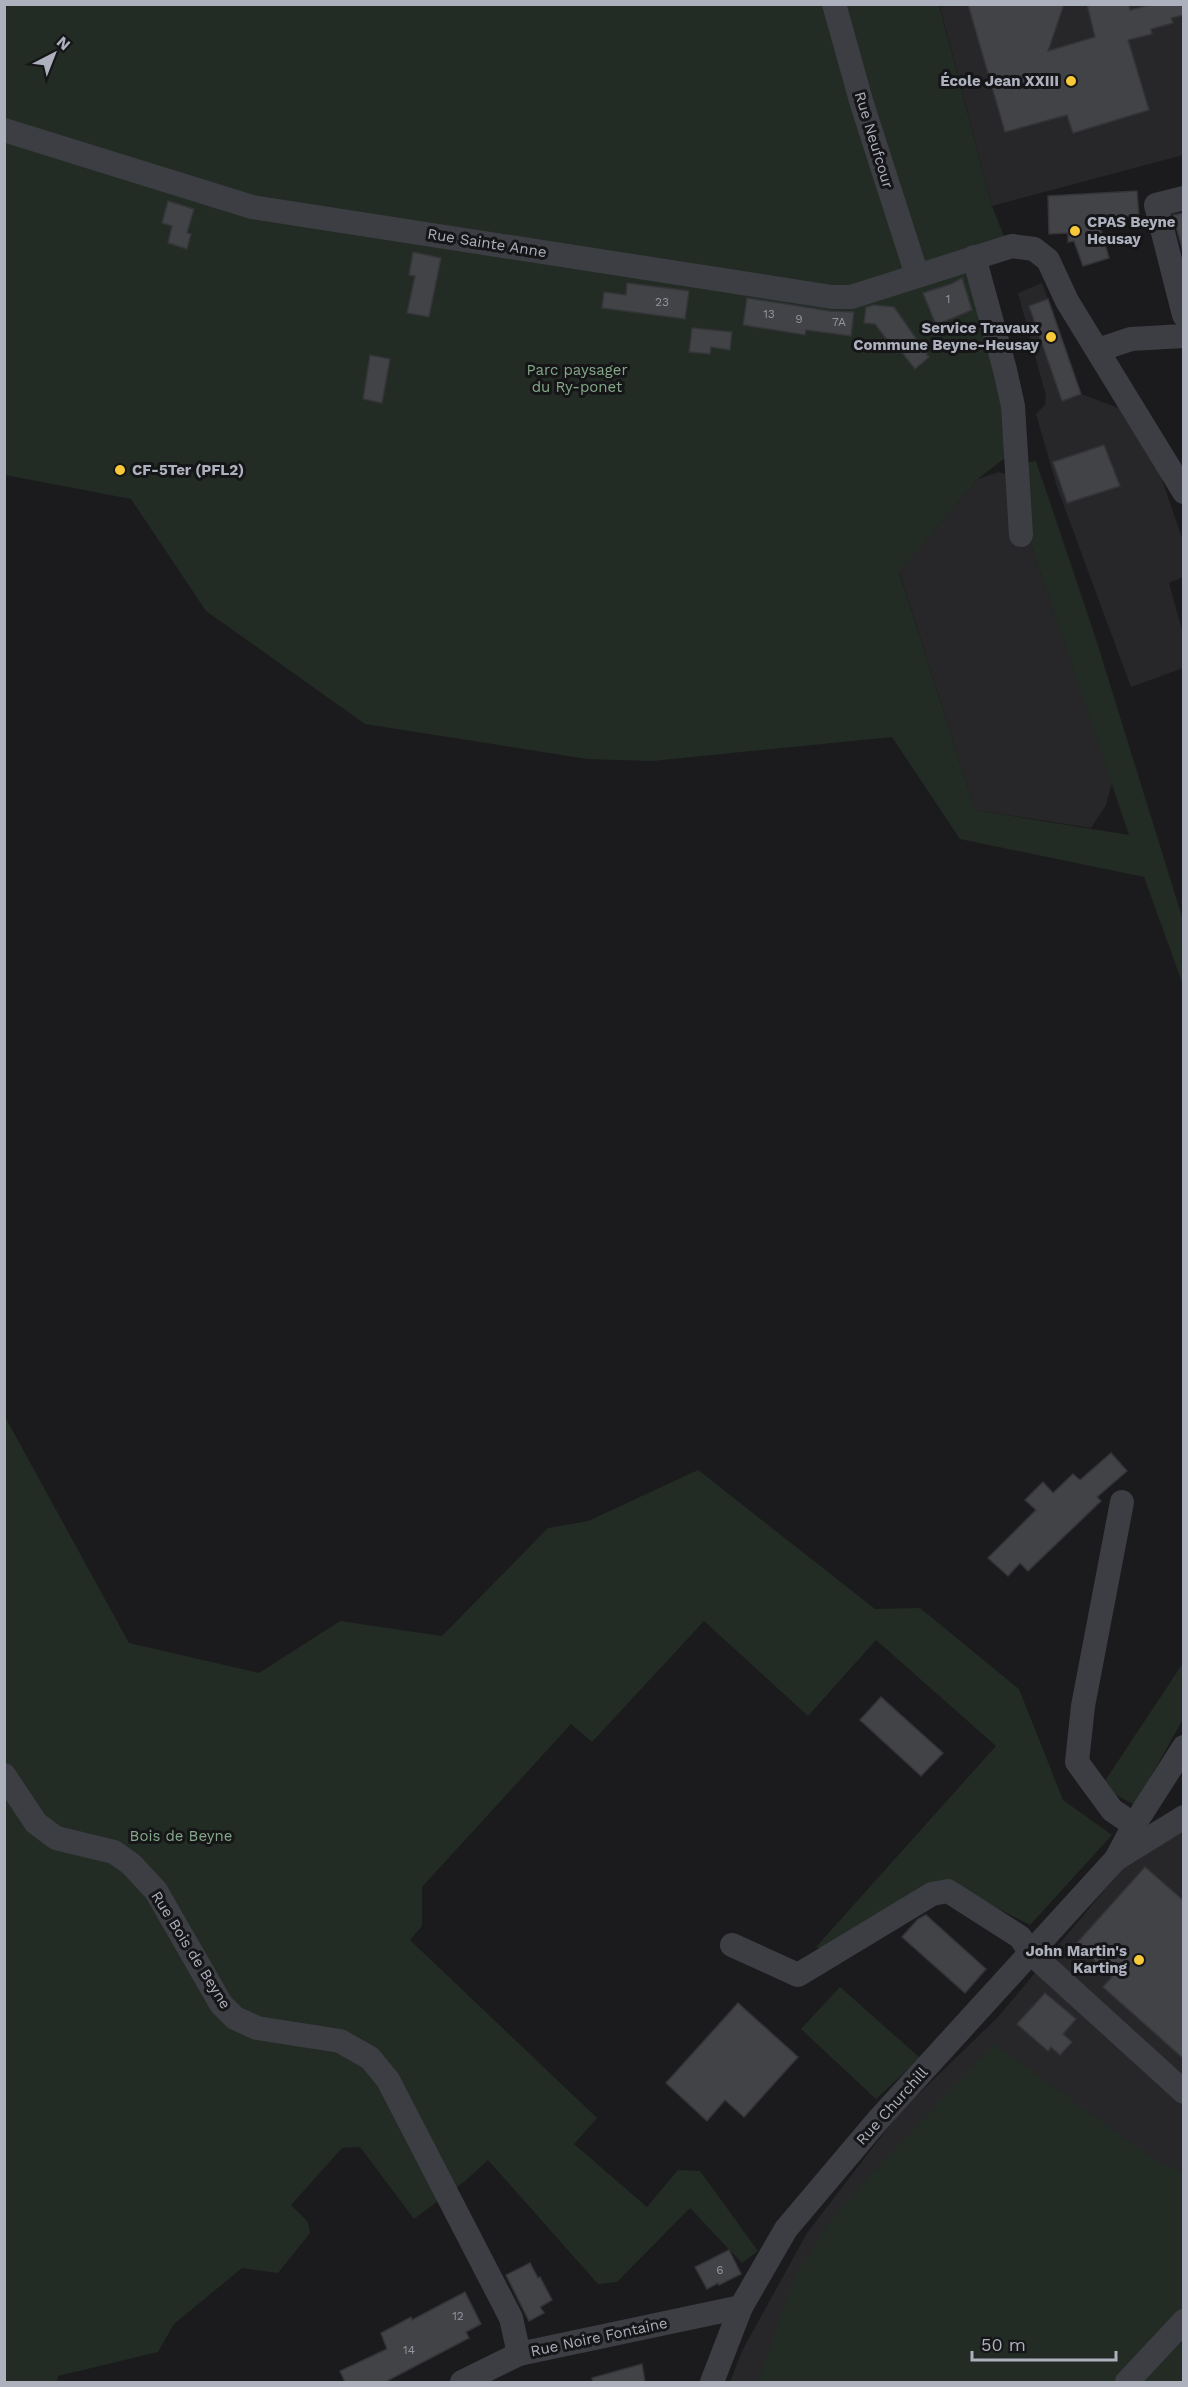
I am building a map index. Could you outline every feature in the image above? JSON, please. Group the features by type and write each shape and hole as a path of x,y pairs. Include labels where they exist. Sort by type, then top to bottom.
{"street":[{"name":"Rue Neufcour","path":"834,4 862,104 917,275"},
{"name":"Rue Sainte Anne","path":"4,130 252,207 832,297 851,297 1012,246 1034,249 1048,260 1067,301 1184,492"},
{"path":"1184,198 1156,205 1184,315"},
{"path":"974,257 1005,370 1012,406 1021,535"},
{"path":"1098,350 1131,339 1184,336"},
{"path":"1122,1502 1093,1649 1077,1762 1112,1810 1134,1825"},
{"path":"1116,1859 1134,1825 1184,1747"},
{"name":"Rue Bois de Beyne","path":"4,1775 36,1823 56,1838 114,1852 131,1864 156,1892 221,2004 235,2018 257,2028 340,2041 370,2058 388,2080 491,2277 511,2318 519,2354"},
{"path":"1116,1859 1184,1817"},
{"name":"Rue Churchill","path":"712,2382 741,2307 786,2229 879,2120 1116,1859"},
{"path":"732,1945 798,1975 932,1894 948,1891 1020,1937 1031,1953 1184,2092"},
{"name":"Rue Noire Fontaine","path":"462,2382 519,2354 741,2307"},
{"path":"1128,2382 1184,2321"}],"shaded area":[{"name":"École Jean XXIII","path":"950,4 1183,5 1183,155 992,206 940,7"},
{"path":"1042,283 1081,394 1121,409 1160,474 1183,541 1183,577 1169,583 1183,634 1183,668 1131,687 1057,487 1036,414 1045,405 1046,396 1018,293"},
{"path":"999,472 1024,480 1028,536 1112,783 1106,805 1091,828 975,810 899,571 978,479"},
{"path":"1183,1832 1183,2382 730,2382 742,2351 807,2233 900,2112 998,2017 1128,1862"}],"green space":[{"name":"Parc paysager du Ry-ponet","path":"4,5 939,5 992,206 1005,239 974,257 1005,370 1006,457 978,479 899,572 975,810 1129,835 1028,536 1024,463 1036,461 1095,636 1183,920 1183,985 1144,877 960,839 892,737 652,761 587,759 365,724 206,611 131,499 5,475"},
{"name":"Bois de Beyne","path":"4,1415 129,1643 259,1673 340,1621 442,1636 548,1528 588,1521 698,1470 875,1609 920,1608 1019,1689 1063,1800 1112,1835 1030,1925 953,1885 821,1949 816,1947 996,1746 876,1640 808,1716 704,1621 592,1742 571,1724 422,1887 422,1926 410,1940 597,2118 574,2144 647,2207 678,2170 700,2171 758,2251 742,2263 690,2208 617,2282 598,2284 488,2160 465,2181 414,2219 360,2147 342,2148 291,2205 308,2222 310,2233 278,2273 242,2268 174,2324 158,2352 58,2376 57,2382 5,2382"},
{"path":"1183,1663 1183,1719 1135,1805 1101,1787"},
{"path":"840,1987 920,2058 876,2099 801,2029"},
{"path":"994,2044 1159,2163 1183,2172 1183,2382 758,2382 794,2279 826,2227 863,2183"}],"building":[{"path":"968,4 1064,4 1048,51 1095,37 1087,4 1129,4 1130,10 1153,4 1184,4 1184,15 1171,18 1173,23 1151,29 1152,34 1128,40 1149,110 1073,133 1067,115 1005,132"},
{"name":"CPAS Beyne Heusay","path":"1137,191 1139,216 1098,220 1109,258 1083,266 1074,241 1068,242 1068,233 1049,234 1048,196"},
{"path":"168,201 194,209 187,233 191,234 187,249 168,243 172,226 162,223"},
{"path":"1184,213 1184,255 1173,215"},
{"path":"413,252 441,258 429,317 407,313 415,276 409,275"},
{"path":"962,278 972,310 936,325 923,293"},
{"path":"627,283 689,291 685,319 602,308 604,292 626,295"},
{"path":"747,298 830,311 854,312 851,336 806,330 805,335 743,325"},
{"name":"Service Travaux Commune Beyne-Heusay","path":"1048,299 1081,394 1062,401 1029,306"},
{"path":"874,305 894,307 929,357 915,369 900,350 897,353 875,324 864,323 866,307"},
{"path":"692,328 732,332 730,350 711,347 710,354 689,352"},
{"path":"370,355 390,359 382,403 363,399"},
{"path":"1104,445 1120,486 1067,503 1053,462"},
{"path":"1111,1453 1127,1471 1097,1497 1101,1501 1028,1571 1020,1563 1008,1576 988,1558 1036,1510 1025,1500 1043,1482 1053,1493 1073,1474 1080,1480"},
{"path":"881,1697 943,1753 921,1776 860,1720"},
{"name":"John Martin's Karting","path":"1145,1867 1184,1901 1184,2059 1103,1987 1112,1977 1076,1944"},
{"path":"926,1915 986,1969 965,1993 902,1937 918,1919"},
{"path":"1045,1993 1076,2019 1063,2034 1072,2042 1060,2055 1051,2047 1048,2051 1017,2024"},
{"path":"738,2003 798,2057 744,2117 725,2100 707,2121 666,2083"},
{"path":"729,2250 741,2274 707,2289 695,2267"},
{"path":"530,2263 552,2300 540,2307 544,2313 529,2321 506,2275"},
{"path":"465,2292 481,2324 466,2332 469,2338 385,2382 345,2382 340,2371 387,2349 381,2333 411,2317 412,2320"},
{"path":"642,2364 645,2382 593,2382 592,2378"}],"place":[{"name":"École Jean XXIII","path":"1071,81"},
{"name":"CPAS Beyne Heusay","path":"1075,231"},
{"name":"Service Travaux Commune Beyne-Heusay","path":"1051,337"},
{"name":"CF-5Ter (PFL2)","path":"120,470"},
{"name":"John Martin's Karting","path":"1139,1960"}]}
